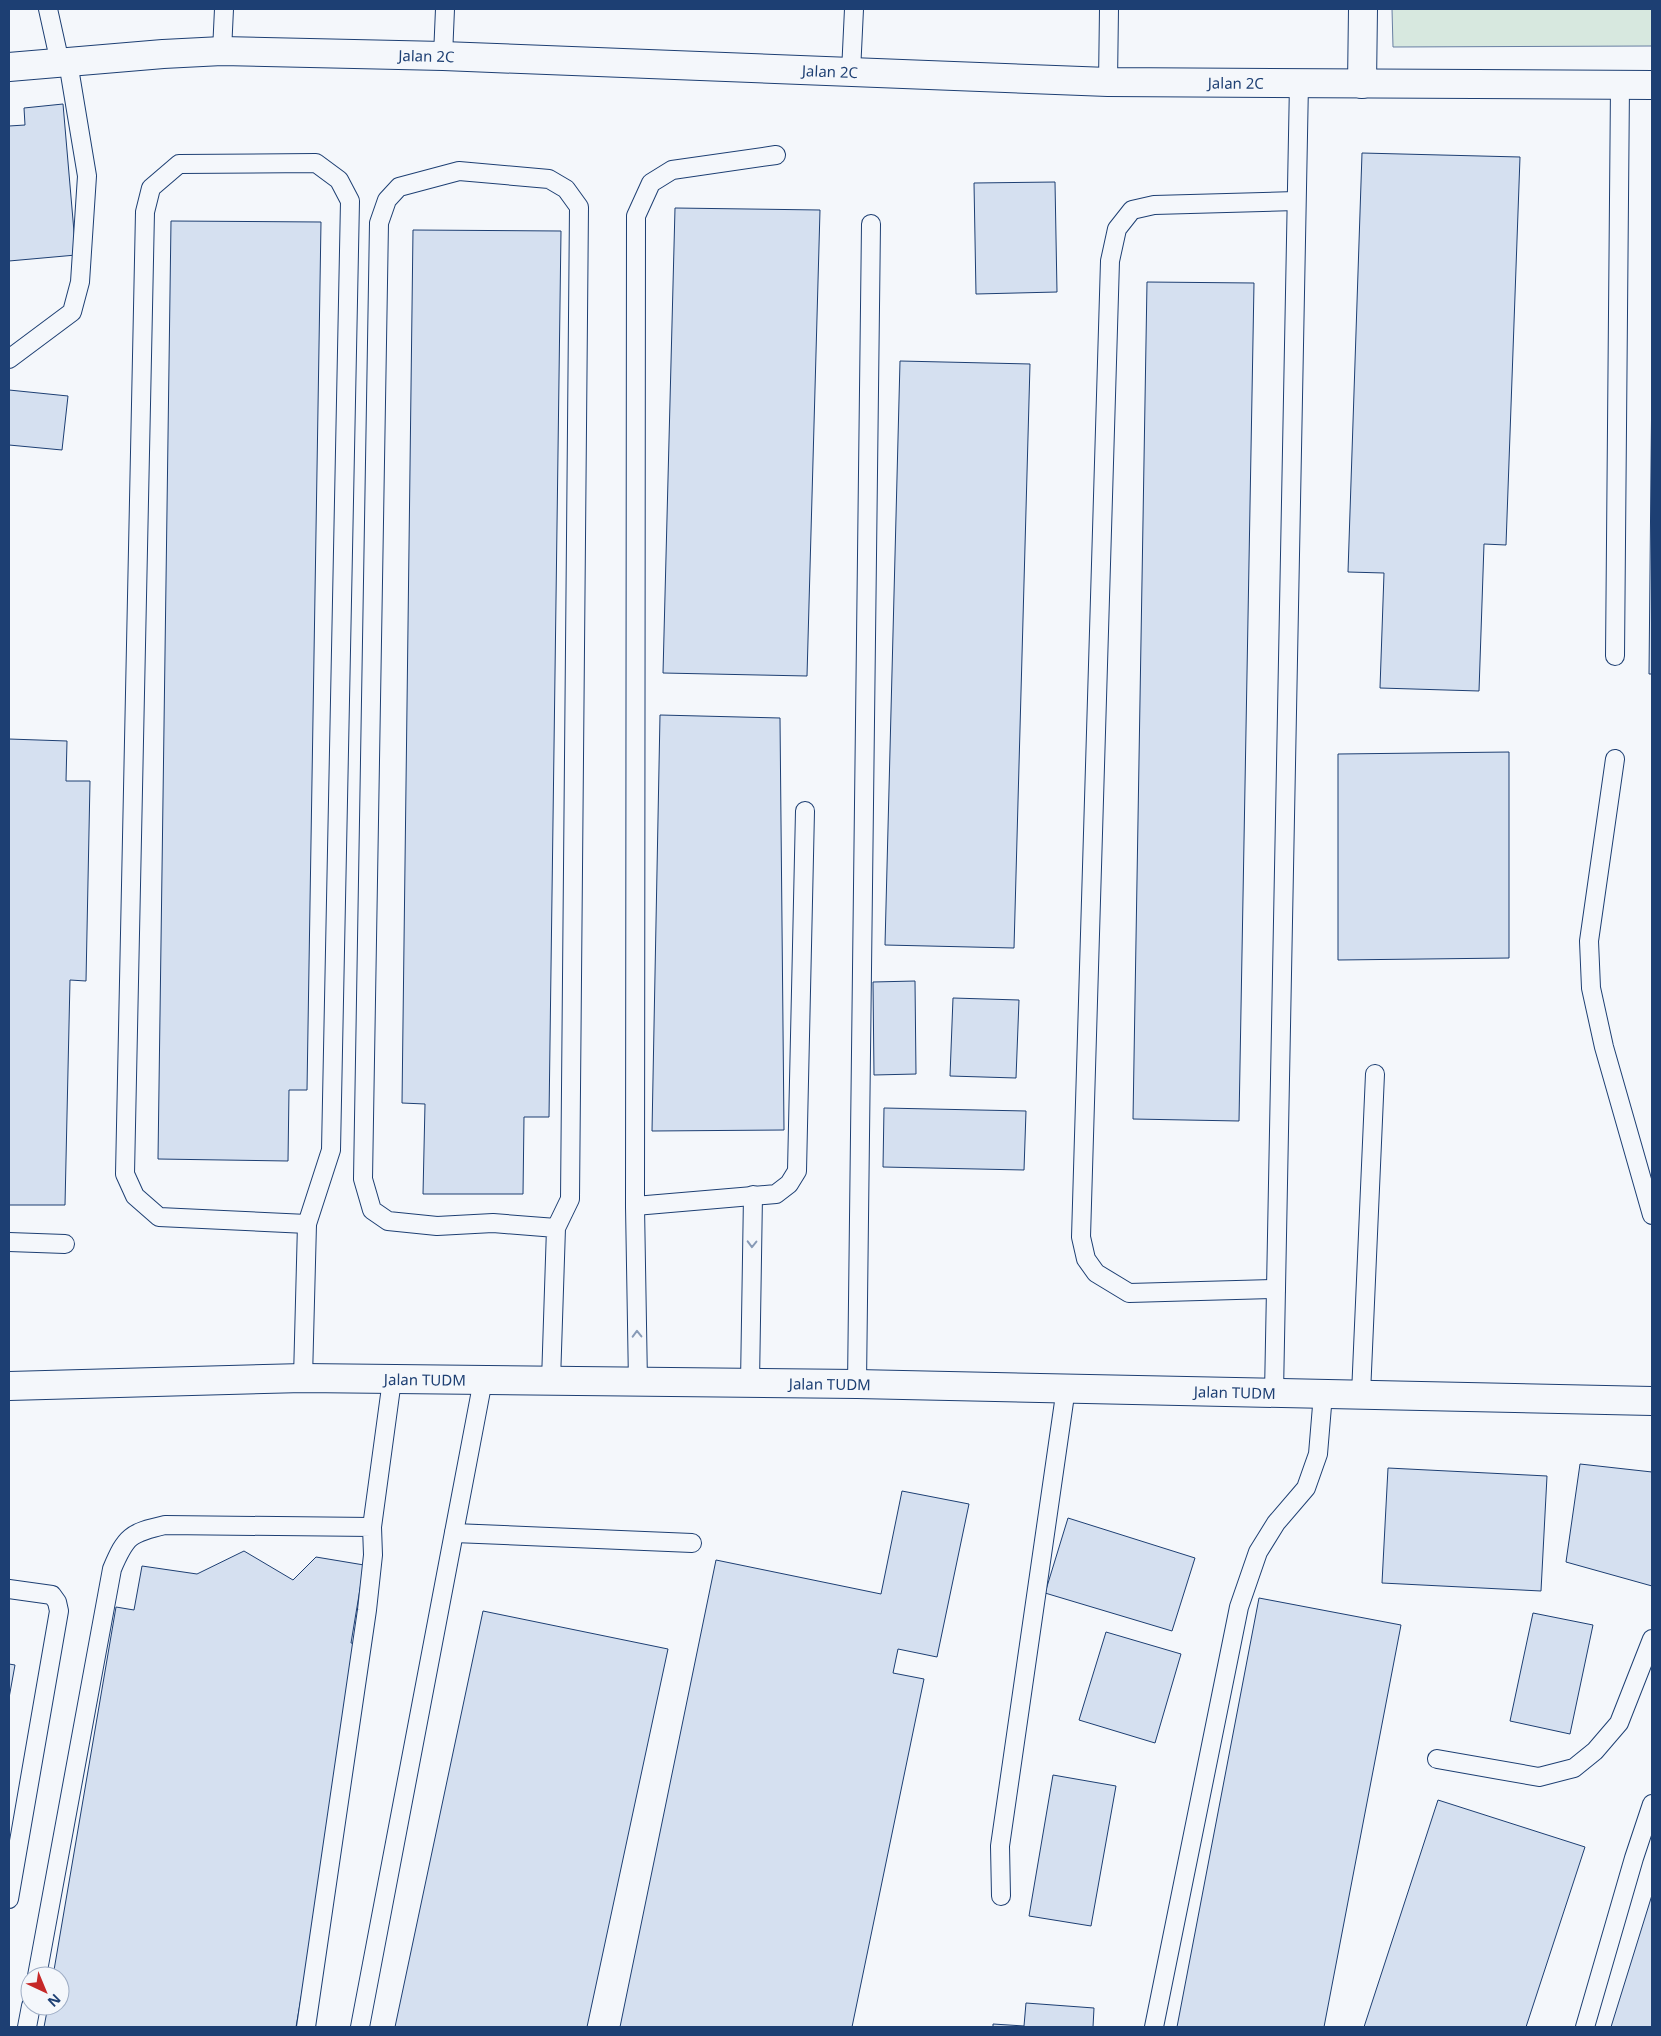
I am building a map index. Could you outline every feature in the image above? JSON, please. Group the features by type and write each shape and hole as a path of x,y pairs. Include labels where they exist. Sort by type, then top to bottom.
{"street":[{"path":"1362,84 1363,9"},
{"name":"Jalan 2C","path":"9,68 163,54 222,52 443,56 1108,82 1652,85"},
{"name":"Jalan TUDM","path":"9,1386 303,1378 857,1384 1652,1401"}],"lane":[{"path":"9,359 72,312 80,282 87,176 64,63 48,9"},
{"path":"222,52 224,9"},
{"path":"443,56 445,9"},
{"path":"851,72 854,9"},
{"path":"1108,82 1109,9"},
{"path":"1274,1393 1299,83"},
{"path":"1615,656 1620,84"},
{"path":"638,1383 635,1206 636,216 651,183 672,170 776,156"},
{"path":"303,1378 307,1224 331,1150 350,201 339,180 316,163 179,164 151,188 145,212 125,1174 135,1196 160,1217 307,1224"},
{"path":"551,1382 556,1228 570,1199 579,207 566,189 549,179 459,171 399,187 386,200 380,223 363,1179 372,1210 388,1221 437,1226 494,1223 556,1228"},
{"path":"1276,1289 1129,1293 1096,1274 1086,1259 1081,1237 1110,261 1116,229 1132,210 1154,205 1296,200"},
{"path":"857,1384 871,224"},
{"path":"1615,759 1589,941 1591,988 1604,1047 1652,1215"},
{"path":"635,1206 776,1194 789,1184 797,1171 805,811"},
{"path":"1361,1394 1375,1074"},
{"path":"750,1383 753,1195"},
{"path":"9,1242 64,1244"},
{"path":"306,2027 367,1610 373,1555 372,1527 392,1380"},
{"path":"360,2027 483,1380"},
{"path":"1000,1896 1000,1846 1066,1388"},
{"path":"1154,2027 1238,1607 1258,1552 1276,1523 1306,1488 1318,1454 1322,1394"},
{"path":"39,1966 112,1569 121,1547 138,1532 165,1525 372,1527"},
{"path":"454,1533 692,1543"},
{"path":"9,1590 52,1595 57,1602 59,1611 9,1899"},
{"path":"1438,1759 1539,1777 1574,1768 1595,1751 1619,1723 1652,1639"},
{"path":"1585,2027 1634,1858 1652,1804"}],"shaded area":[{"path":"1392,9 1652,9 1652,46 1393,47"}],"building":[{"path":"63,104 76,255 9,261 9,126 25,125 24,108"},
{"path":"1362,153 1520,157 1506,545 1484,544 1479,691 1380,688 1384,573 1348,572"},
{"path":"1055,182 1057,292 976,294 974,183"},
{"path":"675,208 820,210 807,676 663,673"},
{"path":"171,221 321,222 307,1090 289,1090 288,1161 158,1159"},
{"path":"413,230 561,231 549,1117 524,1117 523,1194 423,1194 425,1104 402,1103"},
{"path":"1147,282 1254,283 1239,1121 1133,1119"},
{"path":"900,361 1030,364 1014,948 885,945"},
{"path":"1652,369 1652,674 1649,674"},
{"path":"9,390 68,396 62,450 9,445"},
{"path":"660,715 780,718 784,1130 652,1131"},
{"path":"9,739 67,741 66,781 90,781 86,981 70,980 65,1205 9,1205"},
{"path":"1509,752 1509,958 1338,960 1338,754"},
{"path":"915,981 916,1074 874,1075 873,982"},
{"path":"953,998 1019,1000 1016,1078 950,1076"},
{"path":"884,1108 1026,1111 1024,1170 883,1167"},
{"path":"1580,1464 1652,1472 1652,1586 1566,1562"},
{"path":"1388,1468 1547,1476 1541,1591 1382,1583"},
{"path":"902,1491 969,1504 937,1657 898,1649 893,1673 924,1679 852,2027 620,2027 716,1560 881,1594"},
{"path":"1068,1518 1195,1558 1172,1631 1045,1593"},
{"path":"244,1551 293,1580 316,1557 364,1565 351,1643 362,1645 296,2027 44,2027 46,2016 70,2016 70,1966 55,1966 116,1607 134,1610 142,1566 197,1574"},
{"path":"1259,1598 1401,1625 1324,2027 1177,2027"},
{"path":"483,1611 668,1649 587,2027 395,2027"},
{"path":"1533,1613 1593,1625 1570,1734 1510,1721"},
{"path":"1106,1632 1181,1654 1155,1743 1079,1720"},
{"path":"9,1664 15,1665 9,1698"},
{"path":"1053,1775 1116,1786 1091,1926 1029,1916"},
{"path":"1438,1800 1585,1847 1526,2027 1364,2027"},
{"path":"1652,1895 1652,2027 1611,2027"},
{"path":"1026,2003 1094,2008 1093,2027 993,2027 993,2024 1024,2026"}]}
